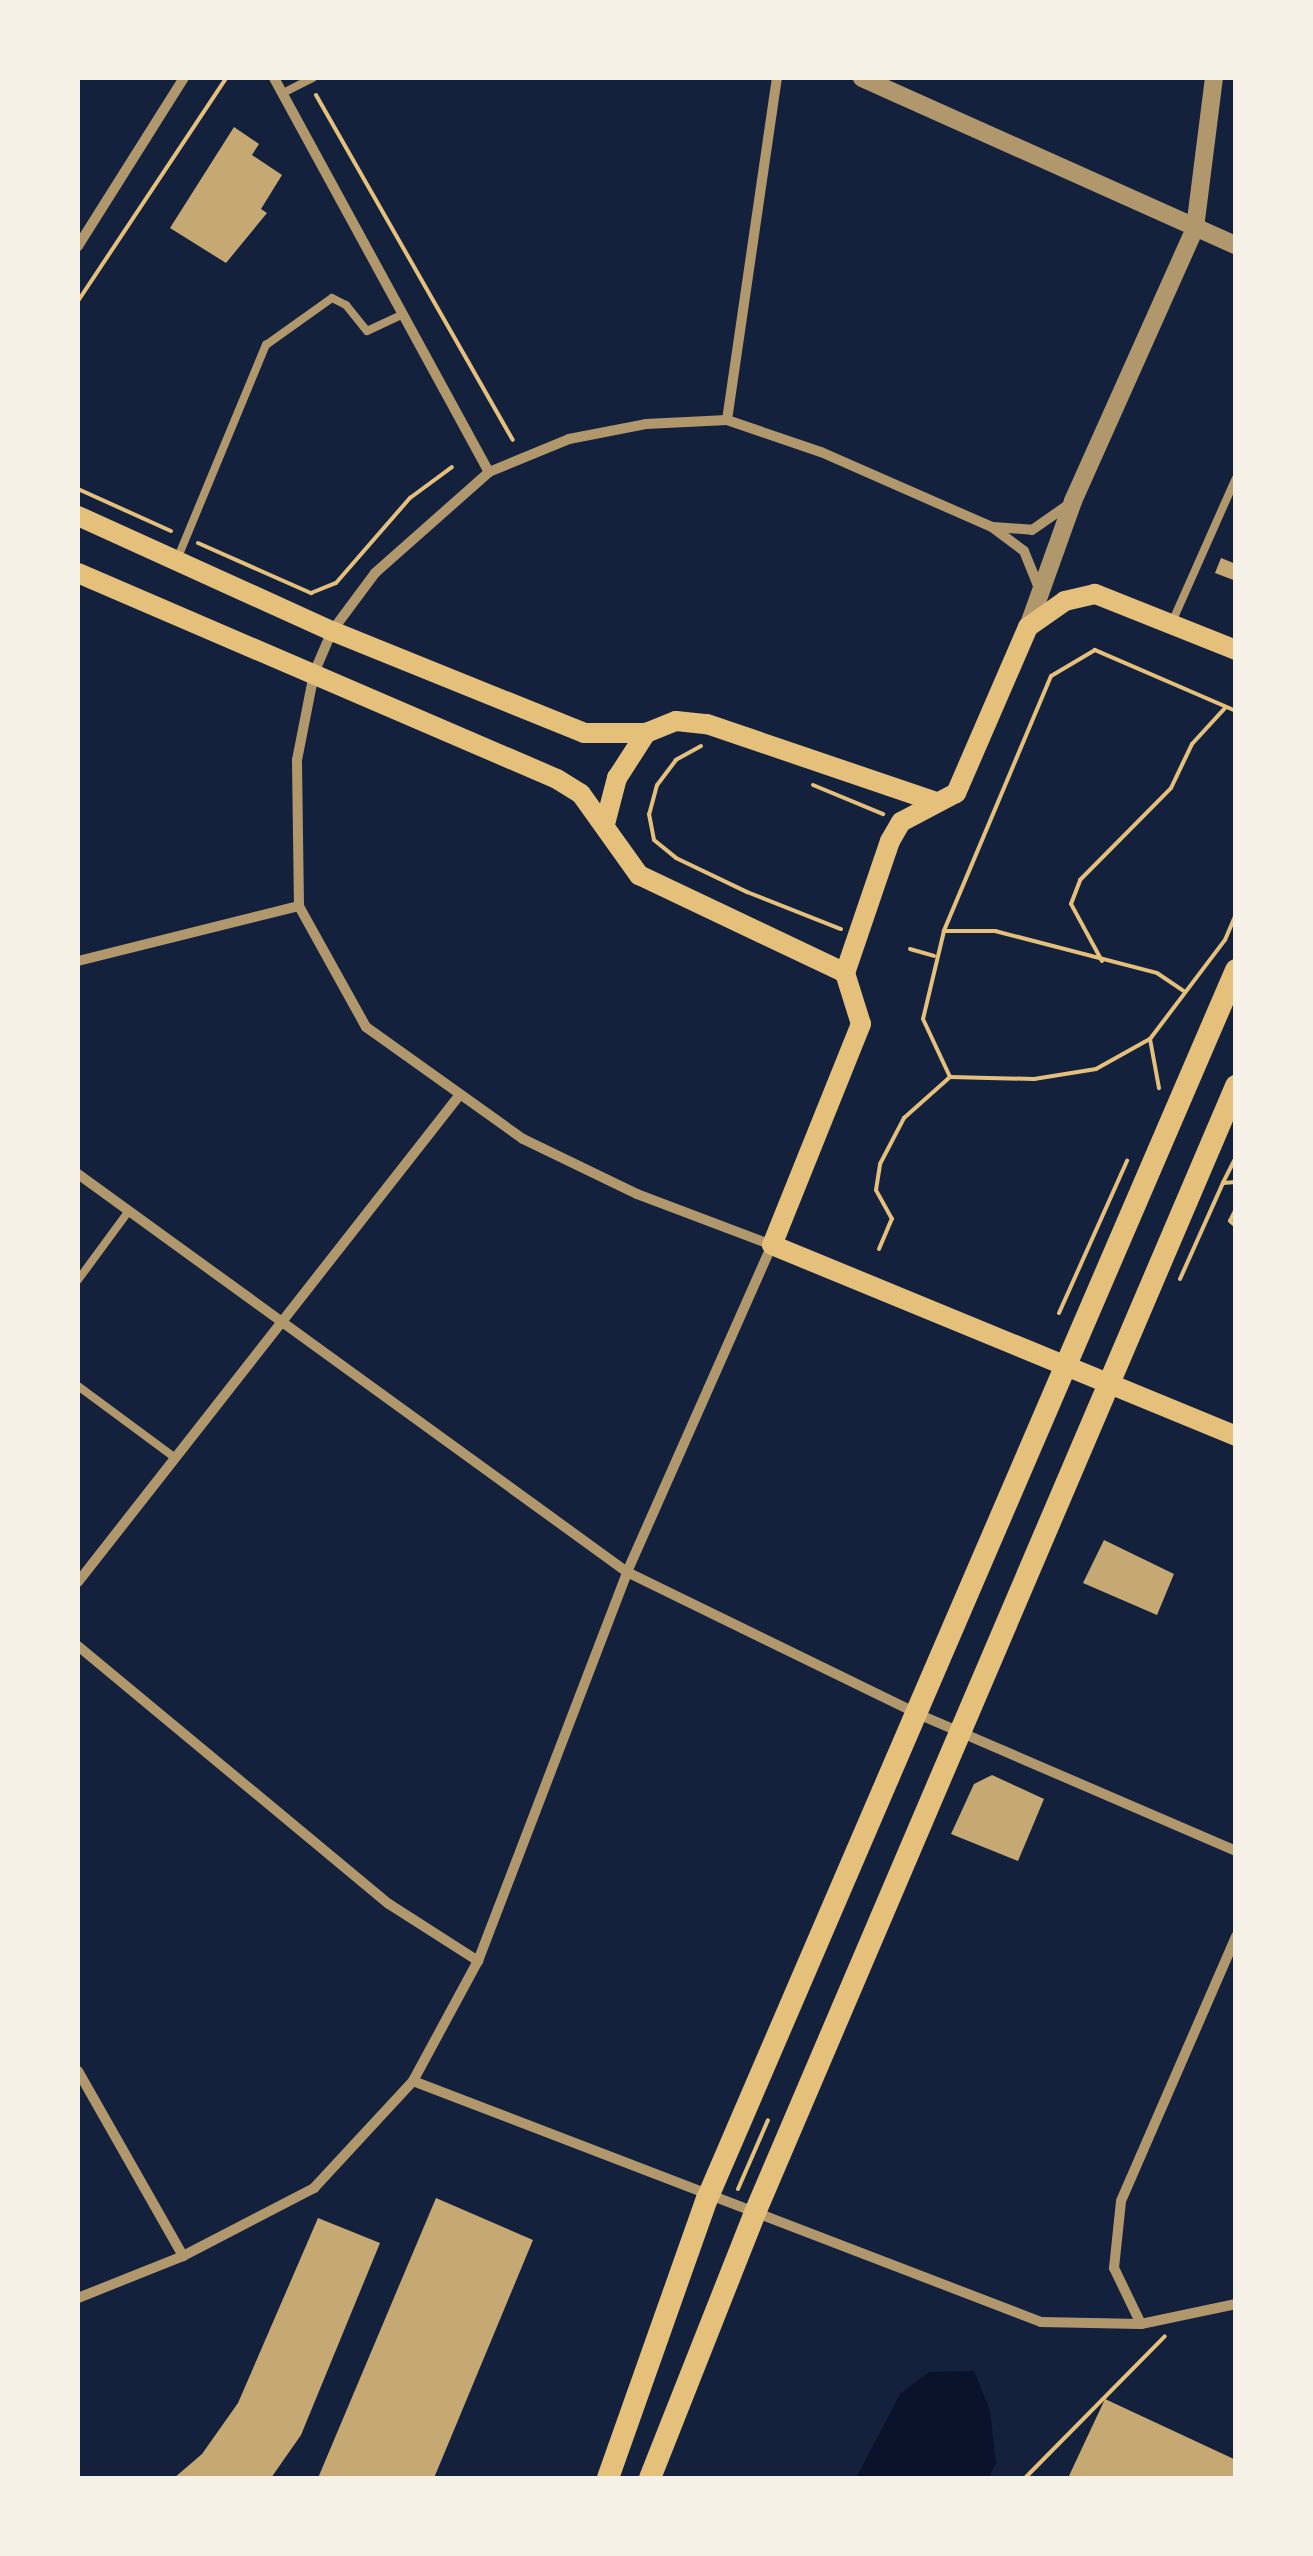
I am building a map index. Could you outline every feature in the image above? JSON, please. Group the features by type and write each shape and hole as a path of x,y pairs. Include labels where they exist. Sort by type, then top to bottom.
{"main road":[{"path":"78,516 332,631 584,733 646,733 676,721 708,724 934,801"},
{"path":"78,573 557,778 581,794 605,824 618,855 639,876 845,973"},
{"path":"1236,650 1095,594 1064,601 1028,626 956,793 934,801 901,822 854,932 845,973 861,1024 772,1244 1236,1436"},
{"path":"605,824 617,778 646,733"},
{"path":"608,2478 707,2198 1236,970"},
{"path":"650,2478 754,2214 1236,1086"}],"street":[{"path":"78,246 184,78"},
{"path":"274,78 489,472"},
{"path":"727,420 777,78"},
{"path":"862,78 1236,245"},
{"path":"1028,626 1073,501 1194,228 1214,78"},
{"path":"78,2298 183,2256 314,2188 412,2081 478,1961 627,1572 772,1244 637,1194 523,1139 458,1097 366,1027 300,906 297,760 314,673 332,631 374,573 489,472 569,439 646,424 727,420 821,452 992,526 1024,551 1039,588"},
{"path":"992,526 1032,530 1073,501"},
{"path":"78,960 300,906"},
{"path":"78,1582 276,1324 458,1097"},
{"path":"78,1174 276,1324 627,1572 918,1714 1236,1851"},
{"path":"78,1646 389,1904 478,1961"},
{"path":"1141,2324 1114,2268 1120,2201 1236,1936"},
{"path":"78,2071 183,2256"},
{"path":"412,2081 707,2198 1040,2322 1141,2324 1236,2304"}],"lane":[{"path":"282,93 310,78"},
{"path":"176,561 266,345 332,298 346,305 367,331 403,314"},
{"path":"1171,624 1236,478"},
{"path":"78,1280 128,1212"},
{"path":"78,1386 174,1456"}],"path":[{"path":"78,301 226,78"},
{"path":"310,78 512,440"},
{"path":"78,490 311,593 336,583 410,498 452,467"},
{"path":"950,1077 923,1019 935,956 1052,676 1095,650 1236,710"},
{"path":"1102,961 1071,904 1080,880 1171,788 1192,744 1226,707"},
{"path":"717,746 694,747 657,785 649,814 654,840 676,858 746,892 854,932"},
{"path":"798,778 901,822"},
{"path":"879,1250 892,1218 876,1190 880,1164 904,1118 950,1077 1034,1079 1096,1069 1150,1039 1186,992 1236,914"},
{"path":"944,931 995,931 1157,974 1186,992"},
{"path":"910,949 935,956"},
{"path":"1150,1039 1159,1090"},
{"path":"1060,1313 1128,1158"},
{"path":"1178,1284 1236,1158"},
{"path":"1224,1183 1236,1182"},
{"path":"1236,1208 1230,1221 1236,1226"},
{"path":"1024,2478 1050,2446 1187,2314"}],"water":[{"path":"974,2371 990,2410 996,2463 989,2478 856,2478 900,2394 929,2372"}],"building":[{"path":"234,127 259,144 252,155 282,175 261,209 267,213 226,263 170,228"},
{"path":"1221,558 1236,564 1236,581 1215,573"},
{"path":"1104,1540 1174,1574 1157,1615 1083,1583"},
{"path":"992,1775 1044,1799 1018,1861 951,1834 974,1784"},
{"path":"436,2198 533,2240 434,2478 318,2478"},
{"path":"318,2218 380,2243 301,2435 271,2478 174,2478 202,2454 238,2403"},
{"path":"1105,2399 1236,2460 1236,2478 1068,2478"}]}
